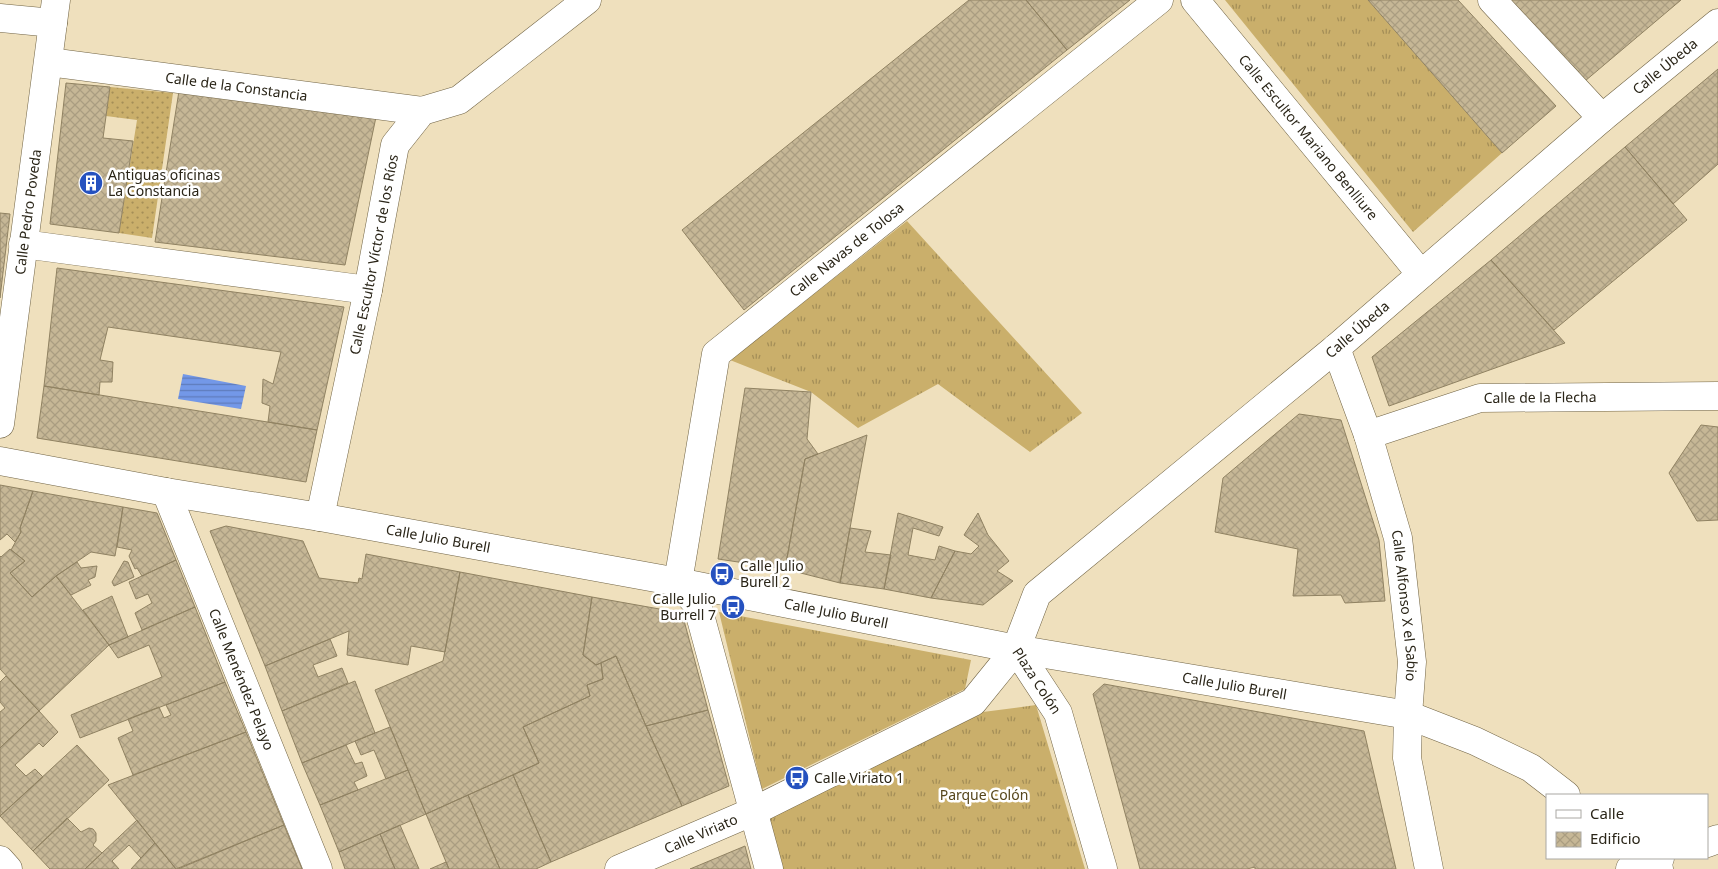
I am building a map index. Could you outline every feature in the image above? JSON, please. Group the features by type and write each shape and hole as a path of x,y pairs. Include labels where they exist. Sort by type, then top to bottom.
{"street":[{"path":"422,111 459,100 587,0"},
{"name":"Calle Navas de Tolosa","path":"678,582 716,354 1159,0"},
{"name":"Calle Escultor Mariano Benlliure","path":"1195,0 1421,274"},
{"path":"1492,0 1602,118"},
{"path":"0,18 55,11"},
{"name":"Calle Pedro Poveda","path":"0,424 55,11"},
{"name":"Calle Úbeda","path":"1016,649 1037,594 1336,348 1602,118 1718,23"},
{"name":"Calle de la Constancia","path":"49,62 422,111"},
{"name":"Calle Escultor Víctor de los Ríos","path":"320,517 368,290 395,145 422,111"},
{"path":"23,244 368,290"},
{"name":"Calle Alfonso X el Sabio","path":"1336,348 1368,435 1398,538 1412,662 1407,758 1429,869"},
{"name":"Calle de la Flecha","path":"1368,435 1480,398 1718,396"},
{"name":"Calle Julio Burell","path":"0,460 166,492 320,517 678,582 1016,649 1408,716 1474,742 1531,768 1565,794"},
{"name":"Calle Menéndez Pelayo","path":"166,492 318,869"},
{"path":"678,582 697,604 769,869"},
{"name":"Plaza Colón","path":"754,811 973,702 1016,649 1058,713 1103,869"},
{"name":"Calle Viriato","path":"619,869 754,811"},
{"path":"0,860 8,869"}],"green space":[{"path":"1225,0 1368,0 1502,153 1413,232"},
{"path":"110,87 173,93 152,238 119,233 137,120 106,116"},
{"path":"907,221 1082,413 1030,452 938,384 858,428 811,392 730,360"},
{"path":"719,612 971,660 965,689 762,789"},
{"name":"Parque Colón","path":"1036,705 1085,869 782,869 768,817 983,712"}],"water":[{"path":"183,374 246,386 241,409 178,399"}],"building":[{"path":"969,0 1026,0 1067,50 744,310 682,230"},
{"path":"1026,0 1130,0 1067,50"},
{"path":"1368,0 1458,0 1556,106 1502,153"},
{"path":"1511,0 1681,0 1585,81"},
{"path":"1718,69 1718,164 1673,204 1625,147"},
{"name":"Antiguas oficinas La Constancia","path":"66,83 110,87 103,138 133,141 119,233 50,224"},
{"path":"179,91 376,117 345,265 155,242"},
{"path":"1625,147 1687,220 1554,330 1491,260"},
{"path":"0,213 10,214 0,298"},
{"path":"1491,260 1565,343 1389,406 1372,357"},
{"path":"57,268 344,307 317,430 268,422 270,406 262,403 263,379 273,384 281,352 108,327 100,360 113,362 112,382 100,382 99,395 44,386"},
{"path":"44,386 317,430 306,482 37,438"},
{"path":"745,388 811,392 807,439 818,454 805,459 785,569 718,559"},
{"path":"1299,414 1341,420 1379,540 1385,601 1345,603 1341,595 1293,596 1298,549 1215,532 1223,478"},
{"path":"1701,425 1718,427 1718,520 1697,521 1669,473"},
{"path":"867,435 840,583 785,569 805,459"},
{"path":"0,485 33,491 20,528 21,532 15,542 7,534 0,540"},
{"path":"33,491 123,507 115,556 91,552 56,576 32,597 10,573 25,561 11,550 21,532 20,528"},
{"path":"123,507 157,513 176,560 142,576 137,568 135,569 129,556 132,550 117,547"},
{"path":"898,513 943,527 939,536 913,528 908,555 935,560 939,546 955,551 931,598 884,589"},
{"path":"978,513 988,535 1009,561 997,571 1013,581 983,605 931,598 955,551 971,554 979,546 964,535"},
{"path":"226,526 303,541 319,578 358,583 359,578 362,579 366,554 460,572 445,652 411,646 408,665 347,655 349,631 265,666 210,531"},
{"path":"850,528 871,531 865,552 891,555 884,589 840,583"},
{"path":"10,549 25,561 10,573 32,597 56,576 109,645 39,711 0,669 0,556"},
{"path":"176,560 195,607 142,630 135,613 152,603 148,594 136,599 129,582"},
{"path":"124,561 128,562 134,577 114,586 112,582"},
{"path":"77,562 81,568 97,566 95,577 88,580 91,585 71,595 56,576"},
{"path":"460,572 592,597 583,655 596,665 601,663 603,679 587,685 590,696 523,727 539,763 426,814 375,690 443,661"},
{"path":"112,596 128,637 109,645 83,610"},
{"path":"592,597 682,613 708,710 646,726 616,656 596,665 583,655"},
{"path":"195,607 225,682 80,738 71,715 162,677 149,645 118,658 109,645"},
{"path":"330,639 337,656 313,665 318,677 342,668 348,683 282,711 265,666"},
{"path":"616,656 682,806 551,862 513,775 539,763 523,727 590,696 587,685 603,679 601,663"},
{"path":"6,676 39,711 0,748 0,712 5,708 0,702 0,682"},
{"path":"355,681 375,733 302,763 282,711"},
{"path":"225,682 246,732 133,775 118,738 133,731 128,719 159,707 164,718 171,715 166,705"},
{"path":"1104,684 1364,731 1396,869 1255,869 1255,867 1247,869 1140,869 1093,694"},
{"path":"708,710 729,786 682,806 646,726"},
{"path":"39,711 58,732 43,747 39,743 15,765 26,776 35,769 43,777 0,816 0,748"},
{"path":"390,727 408,770 386,779 374,750 361,755 355,741"},
{"path":"246,732 284,825 176,869 108,785"},
{"path":"77,745 109,780 33,851 0,816"},
{"path":"346,745 355,764 362,762 367,776 354,782 358,790 320,805 302,763"},
{"path":"408,770 426,814 339,852 320,805"},
{"path":"513,775 551,862 536,869 500,869 468,795"},
{"path":"468,795 500,869 449,869 426,814"},
{"path":"67,818 81,832 89,828 93,829 96,833 96,841 93,845 102,853 85,869 50,869 33,851"},
{"path":"137,820 155,843 141,858 129,845 112,861 119,869 85,869"},
{"path":"284,825 302,869 178,869"},
{"path":"400,825 419,869 395,869 380,834"},
{"path":"380,834 395,869 345,869 339,852"},
{"path":"155,843 176,869 131,869 141,858"},
{"path":"745,846 751,869 690,869"},
{"path":"446,862 449,869 430,869"}],"place":[{"name":"Antiguas oficinas La Constancia","path":"91,183"},
{"name":"Calle Julio Burell 2","path":"722,574"},
{"name":"Calle Julio Burrell 7","path":"733,607"},
{"name":"Calle Viriato 1","path":"797,778"}]}
